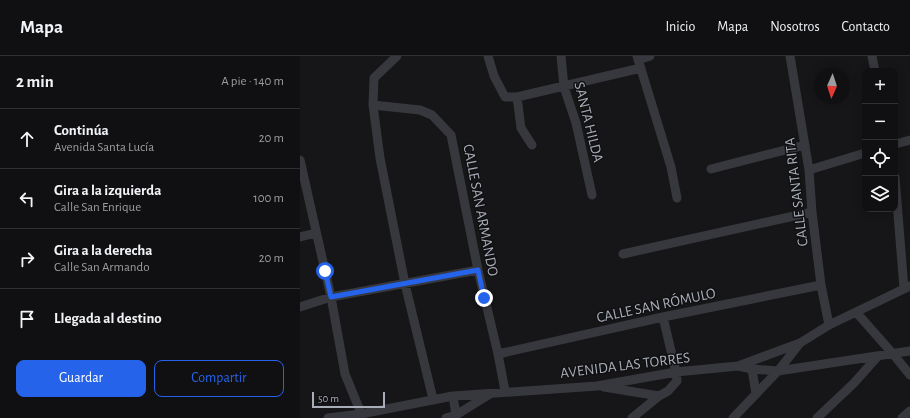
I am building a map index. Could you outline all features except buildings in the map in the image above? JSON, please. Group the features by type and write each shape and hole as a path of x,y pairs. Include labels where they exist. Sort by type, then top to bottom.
{"street":[{"path":"396,56 374,78 373,105 380,158 405,284 433,399"},
{"path":"488,56 494,76 505,97 518,97 564,86 650,56"},
{"name":"SANTA HILDA","path":"560,56 564,86 576,123 592,195"},
{"name":"CALLE SANTA RITA","path":"790,56 809,170 812,212 821,285 829,325"},
{"path":"872,56 874,68"},
{"path":"638,61 671,167 677,198"},
{"path":"518,97 521,128 532,145"},
{"name":"CALLE SAN ARMANDO","path":"373,105 420,110 432,115 451,134 478,270 498,354 505,391"},
{"path":"898,143 910,140"},
{"path":"711,169 805,145"},
{"path":"809,170 862,154"},
{"path":"300,160 331,297 344,374 362,416"},
{"path":"898,204 907,287"},
{"path":"623,254 812,212"},
{"path":"300,237 316,233"},
{"path":"300,307 331,297 478,270"},
{"name":"CALLE SAN RÓMULO","path":"498,354 821,285"},
{"name":"AVENIDA LAS TORRES","path":"328,418 362,416 433,399 453,396 491,394 505,391 597,386 676,372 738,366 800,343 829,325 907,287"},
{"path":"856,312 910,375"},
{"path":"632,418 673,386 676,381 676,372 663,318"},
{"path":"733,418 778,371 800,343"},
{"path":"738,366 752,369 778,371 910,351"},
{"path":"770,354 788,359"},
{"path":"817,418 854,383 878,356"},
{"path":"752,369 756,394"},
{"path":"597,386 659,396"},
{"path":"446,418 456,416 491,394"},
{"path":"453,396 456,416"},
{"path":"902,418 910,411"}],"route":[{"path":"325,271 331,297 478,270 484,298"}]}
